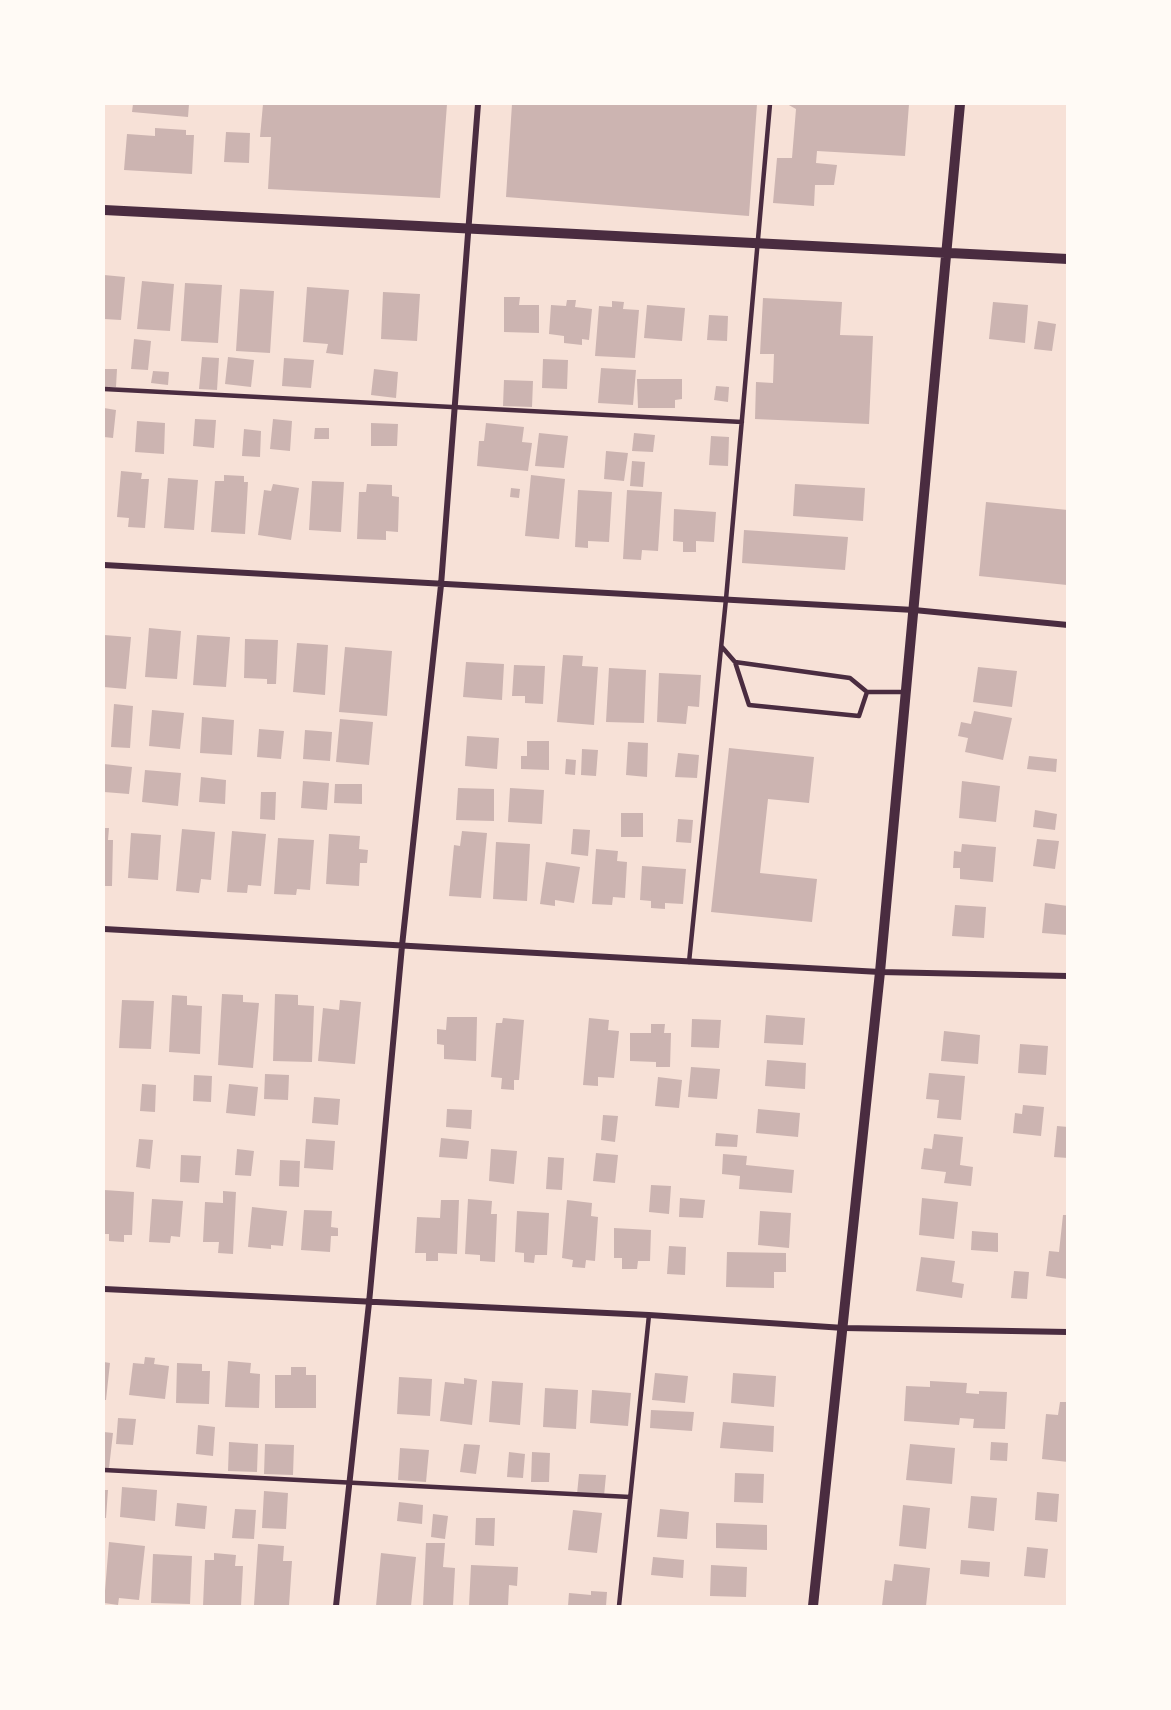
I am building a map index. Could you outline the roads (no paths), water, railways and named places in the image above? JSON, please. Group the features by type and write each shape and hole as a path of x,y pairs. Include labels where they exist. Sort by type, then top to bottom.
{"street":[{"path":"336,1606 369,1303 402,946 441,585 478,104"},
{"path":"813,1606 880,972 960,104"},
{"path":"104,210 1068,259"},
{"path":"104,565 441,585 726,598 914,610 1068,625"},
{"path":"104,929 880,972 1068,976"},
{"path":"104,1289 649,1315 844,1328 1068,1332"}],"lane":[{"path":"689,962 726,598 770,104"},
{"path":"104,389 742,422"},
{"path":"721,646 735,662 749,705 860,716 867,692"},
{"path":"735,662 850,678 867,692 906,692"},
{"path":"619,1606 649,1315"},
{"path":"104,1470 630,1497"}]}
